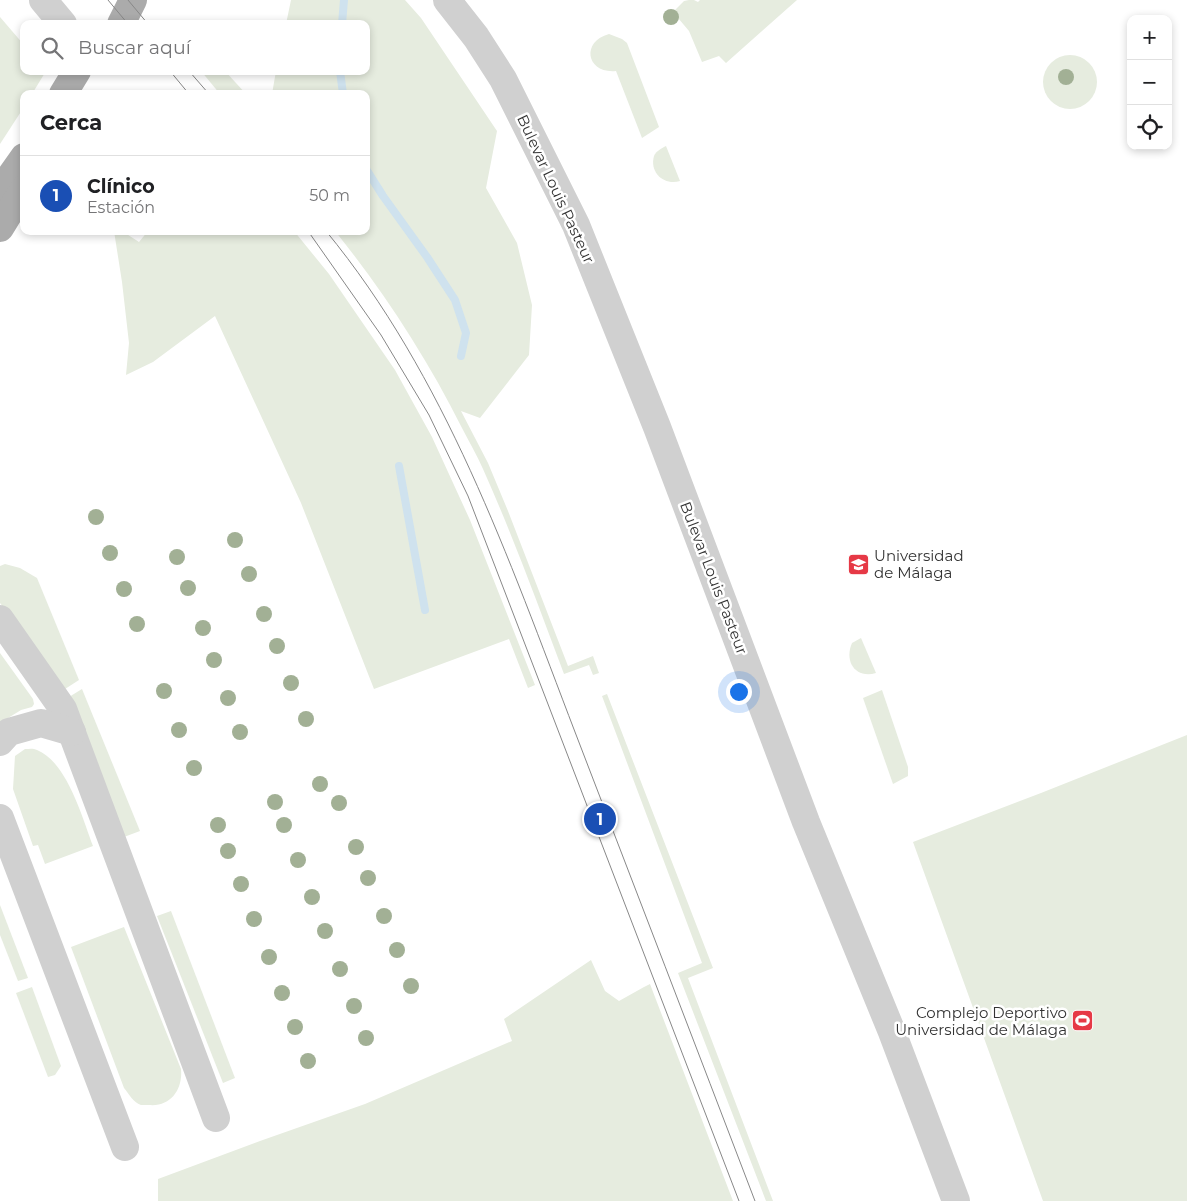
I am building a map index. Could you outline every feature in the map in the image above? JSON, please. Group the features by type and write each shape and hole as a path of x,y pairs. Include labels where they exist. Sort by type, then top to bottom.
{"main road":[{"path":"104,20 114,0"},
{"path":"123,20 133,0"},
{"path":"65,90 74,75"},
{"path":"83,90 93,75"},
{"path":"0,192 20,163"},
{"path":"0,228 20,196"}],"street":[{"path":"43,0 60,20"},
{"name":"Bulevar Louis Pasteur","path":"447,0 476,37 503,79 576,225 657,427 806,822 892,1032 956,1201"},
{"path":"0,619 63,709 216,1118"},
{"path":"0,742 9,732 41,723 72,732"},
{"path":"0,818 126,1147"}],"shaded area":[{"path":"291,0 405,0 421,18 497,131 486,188 517,243 532,305 529,355 480,418 461,411 488,463 568,666 593,656 599,673 593,675 589,665 564,674 515,545 476,454 449,402 404,326 338,235 370,235 370,90 273,90 275,75 370,75 370,20 287,20"},
{"path":"700,0 797,0 726,63 719,56 702,62 689,31 673,12 684,1 698,2"},
{"path":"0,17 20,40 20,75 44,75 34,90 20,90 20,113 0,144"},
{"path":"609,34 627,43 659,127 642,138 616,71 606,71 599,68 593,63 591,57 591,50 594,44 600,38"},
{"path":"1070,55 1080,57 1089,63 1095,72 1097,82 1095,92 1089,101 1080,107 1070,109 1060,107 1051,101 1045,92 1043,82 1045,72 1051,63 1060,57"},
{"path":"204,75 229,75 242,90 217,90"},
{"path":"666,146 680,181 669,182 664,180 656,173 654,168 655,154"},
{"path":"115,235 128,235 139,242 145,235 297,235 329,274 395,370 432,437 470,520 535,685 528,688 509,639 374,689 301,503 215,316 153,362 126,375 129,343"},
{"path":"5,564 20,568 37,578 79,680 65,689 0,603 0,566"},
{"path":"861,638 876,673 862,673 853,667 849,656 850,650 852,643"},
{"path":"0,653 33,699 34,704 32,707 21,710 0,723"},
{"path":"82,689 140,831 124,837 69,697"},
{"path":"882,690 908,767 908,776 893,784 863,698"},
{"path":"607,694 713,968 688,978 773,1201 766,1201 678,973 702,963 602,696"},
{"name":"Complejo Deportivo Universidad de Málaga","path":"1187,735 1187,1201 1043,1201 913,842"},
{"path":"25,749 37,750 48,756 57,766 72,792 93,846 45,864 38,845 33,846 13,789 15,756"},
{"path":"0,905 28,978 18,981 0,935"},
{"path":"171,911 235,1078 223,1083 157,916"},
{"path":"124,927 181,1069 178,1090 169,1100 157,1105 138,1104 124,1088 71,947"},
{"path":"591,960 605,991 619,1001 650,984 733,1201 158,1201 158,1179 365,1104 512,1041 504,1019"},
{"path":"32,987 61,1066 55,1075 48,1077 16,993"}],"waterway":[{"path":"342,20 344,0"},
{"path":"341,75 342,90"},
{"path":"370,175 455,300 466,333 461,356"},
{"path":"399,466 425,610"}],"tram line":[{"path":"108,0 125,20"},
{"path":"128,0 145,20"},
{"path":"173,75 186,90"},
{"path":"192,75 206,90"},
{"path":"311,235 381,335 429,415 468,496 739,1201"},
{"path":"329,235 368,287 406,346 440,408 470,471 525,600 755,1201"}],"place":[{"name":"Universidad de Málaga","path":"858,564"},
{"name":"Clínico","path":"600,819"},
{"name":"Complejo Deportivo Universidad de Málaga","path":"1083,1021"}]}
